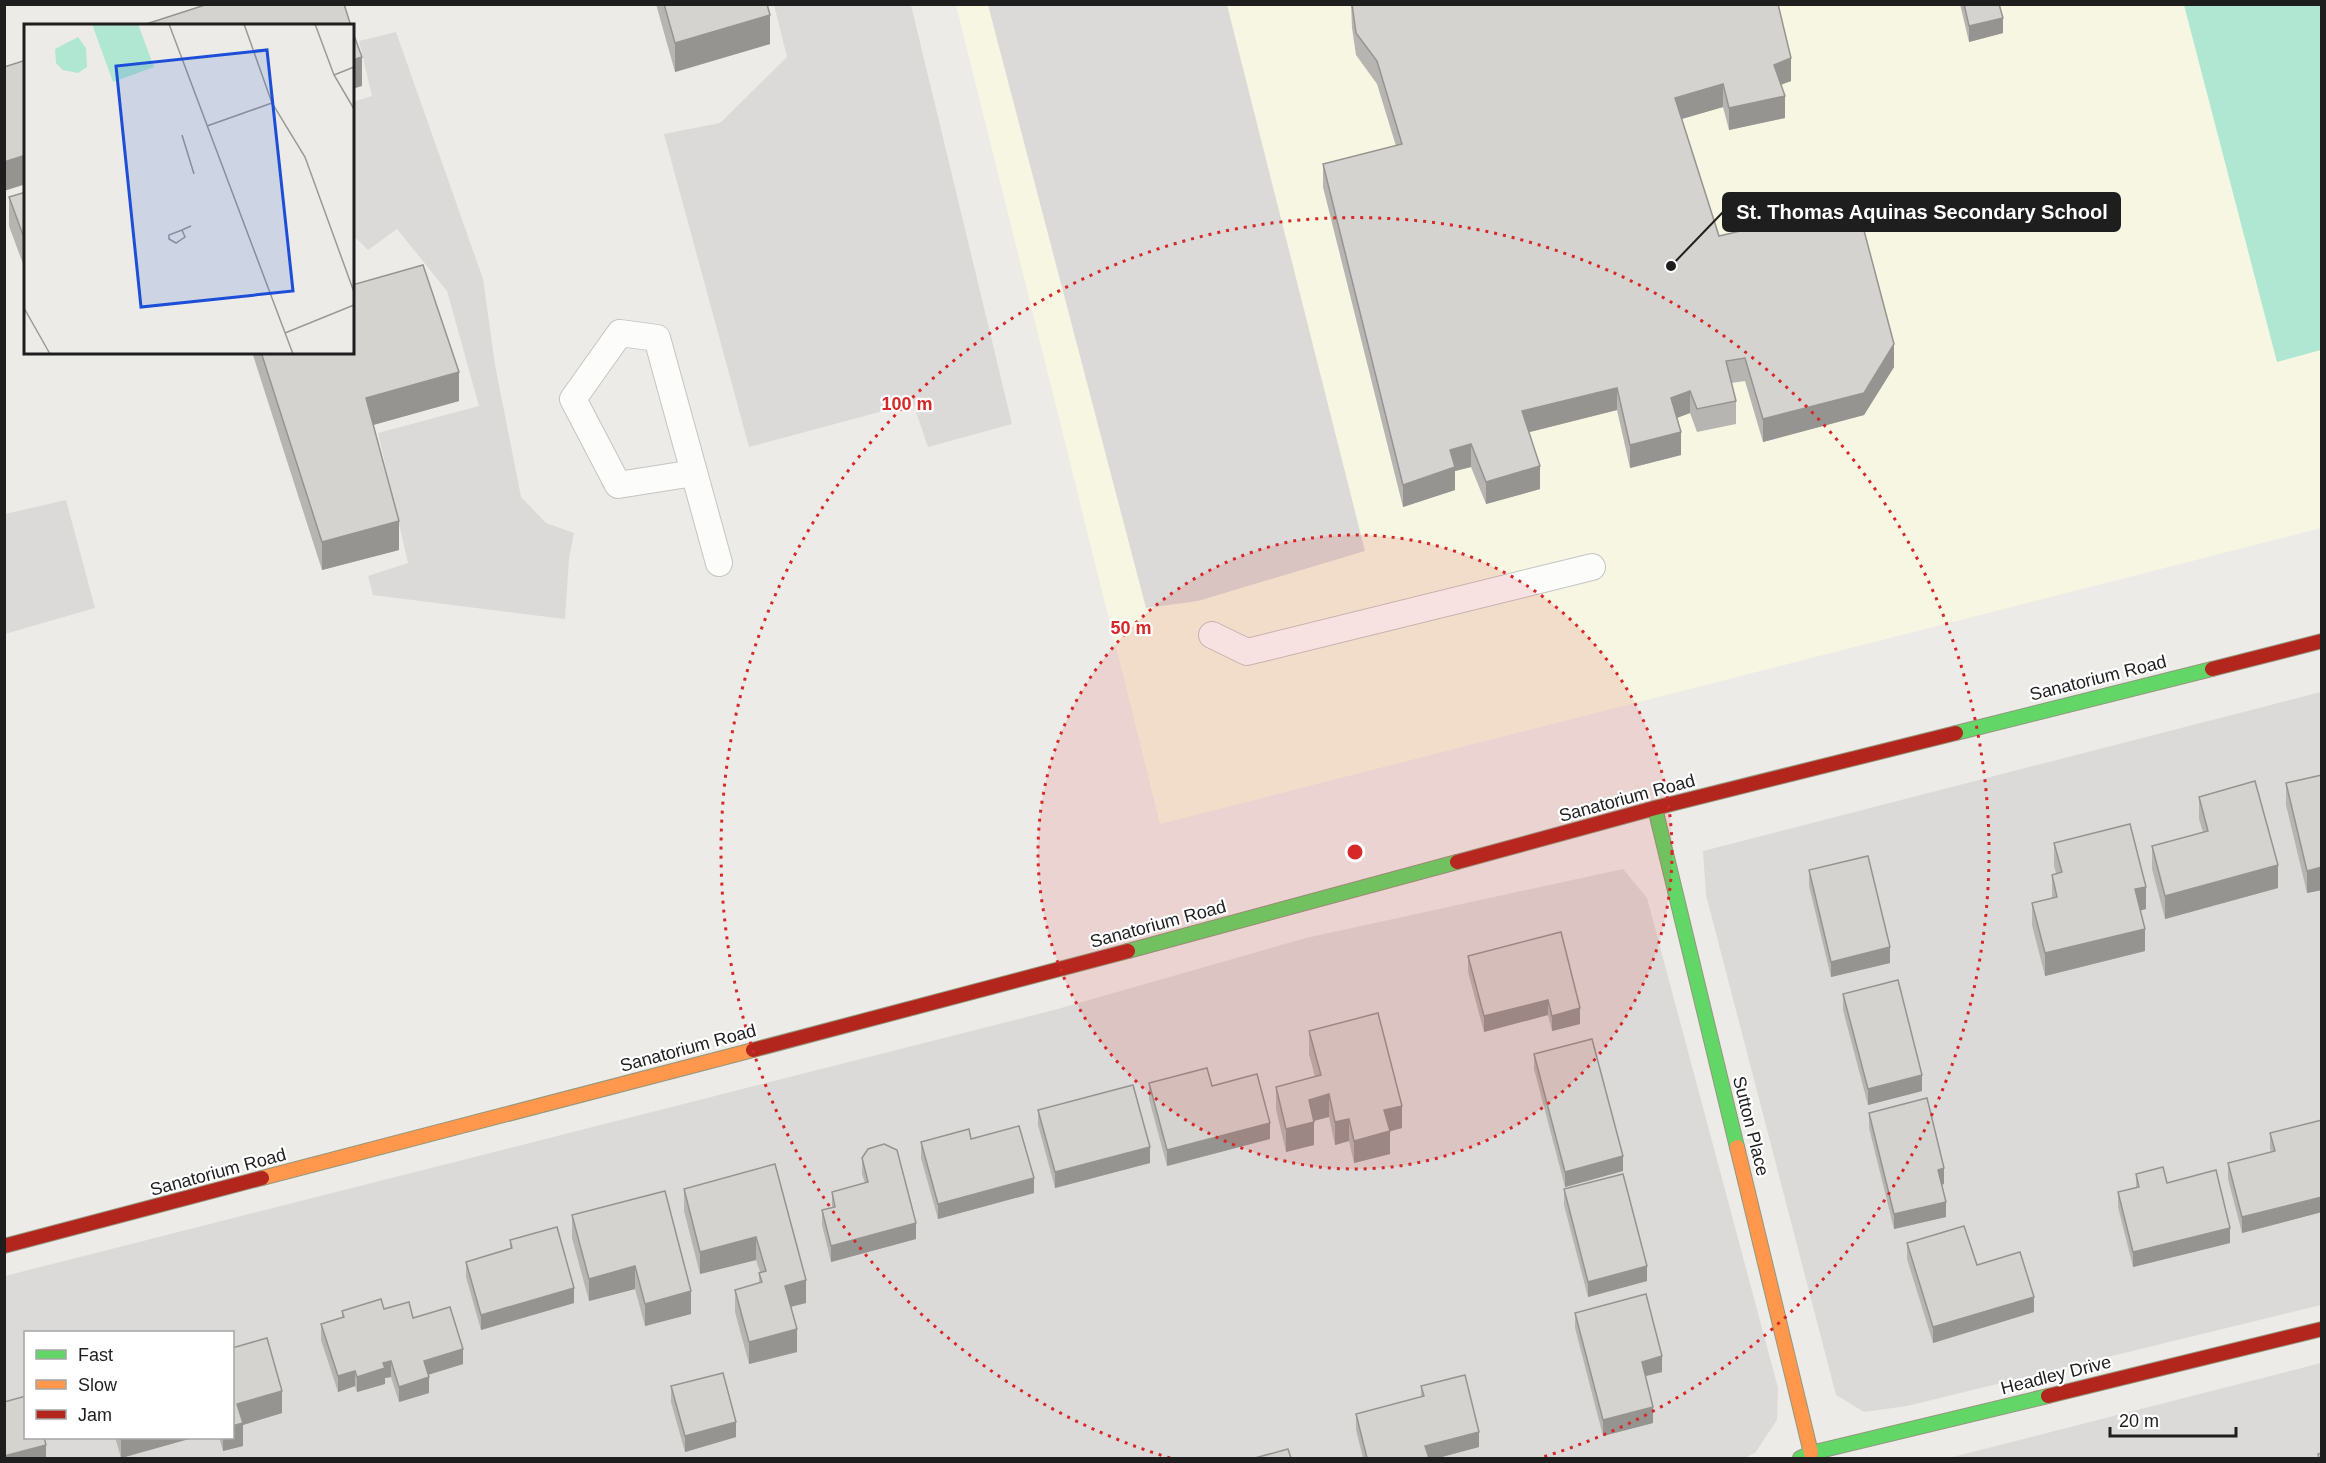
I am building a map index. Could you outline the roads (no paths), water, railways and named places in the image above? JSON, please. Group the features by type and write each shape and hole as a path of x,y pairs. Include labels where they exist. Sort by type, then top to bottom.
{"main road":[{"name":"Sanatorium Road","path":"4,1246 1095,960 1655,808 2322,641"},
{"name":"Sutton Place","path":"1655,808 1806,1456"},
{"name":"Headley Drive","path":"1806,1456 2322,1329"}],"lane":[{"path":"694,473 618,485 573,399 620,333 657,338 719,563"},
{"path":"1212,635 1247,651 1592,567"}],"place":[{"name":"St. Thomas Aquinas Secondary School","path":"1671,266"}]}
